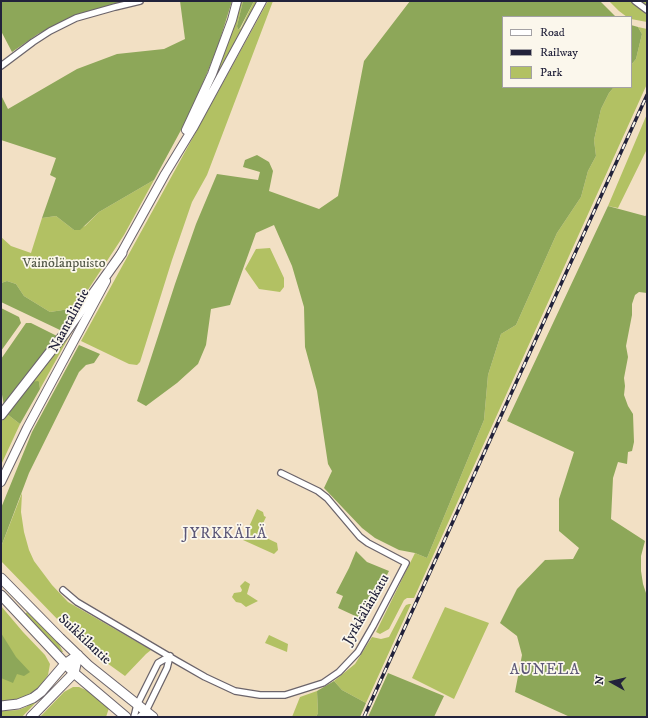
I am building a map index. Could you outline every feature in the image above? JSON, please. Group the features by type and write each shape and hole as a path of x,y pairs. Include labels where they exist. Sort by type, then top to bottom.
{"main road":[{"name":"Naantalintie","path":"165,174 212,74 232,20 237,1"},
{"name":"Naantalintie","path":"1,482 27,428 165,174 193,128 262,1"},
{"path":"1,415 65,333 122,253"},
{"name":"Suikkilantie","path":"1,578 78,655 137,705 146,715"},
{"name":"Suikkilantie","path":"1,595 74,673 126,717"},
{"path":"1,706 18,704 33,698 42,692 65,664 78,655"},
{"path":"31,717 74,673 78,655"}],"street":[{"path":"1,66 50,31 76,18 140,1"},
{"path":"635,1 647,10"},
{"name":"Jyrkkälänkatu","path":"63,590 77,602 204,676 235,691 260,695 285,695 323,683 339,672 358,652 406,563 368,543 360,537 327,498 318,491 281,474"},
{"path":"134,717 137,705 158,663 170,656"},
{"path":"146,715 167,668 170,656"}],"green space":[{"path":"1,1 134,1 74,16 38,34 12,52 1,31"},
{"path":"180,1 232,1 218,46 205,78 187,119 154,180 99,212 80,230 74,230 56,216 42,218 56,178 50,175 56,158 1,140 1,95 8,109 77,69 117,54 164,49 185,39"},
{"path":"241,1 243,1 237,26 238,30 241,28 254,1 259,1 215,77 238,14"},
{"path":"243,1 254,1 238,30 237,26"},
{"path":"268,1 273,1 207,175 192,202 140,362 137,365 129,364 81,341"},
{"path":"410,1 600,1 615,16 502,16 502,88 613,88 601,109 594,140 596,156 588,171 581,197 557,233 516,325 501,334 488,375 484,420 427,558 415,553 399,550 375,538 362,528 324,488 332,471 328,464 317,391 305,347 304,307 292,266 274,225 256,233 230,305 211,309 206,345 198,364 177,383 146,406 137,401 196,224 217,174 258,180 260,172 243,167 245,160 257,155 269,162 273,171 269,191 319,209 338,196 364,61"},
{"path":"609,1 647,1 647,22 632,19 632,16 626,16"},
{"path":"632,25 638,27 642,34 636,59 632,64"},
{"path":"638,27 647,29 647,84 414,598 407,598 404,600 389,629 380,634 376,632 415,553 427,558 484,420 488,375 501,334 516,325 557,233 581,197 588,171 596,156 594,140 601,109 613,88 632,88 632,64 636,59 642,34"},
{"path":"647,114 647,149 618,208 608,206"},
{"name":"Väinölänpuisto","path":"154,180 124,235 76,308 50,312 24,296 16,284 7,281 1,283 1,237 11,246 31,253 42,218 56,216 74,230 85,226 99,212"},
{"path":"608,206 645,216 647,215 647,293 639,292 635,295 632,304 632,315 626,346 628,357 624,378 624,395 633,414 634,442 632,451 628,452 627,464 618,462 613,478 611,519 645,541 641,556 641,571 647,596 647,717 570,717 515,692 522,655 517,636 500,623 517,589 545,560 573,559 579,548 559,531 559,499 574,452 507,421"},
{"path":"270,248 284,278 284,287 280,292 259,289 245,269 256,249"},
{"path":"7,281 16,284 24,296 50,312 76,308 60,330 1,302 1,283"},
{"path":"1,308 19,317 21,323 1,351"},
{"path":"26,323 31,323 57,336 4,406 1,389 1,359"},
{"path":"69,334 70,335 40,389 39,382 31,382"},
{"path":"79,345 100,354 94,363 86,365 79,372 29,473 1,547 1,508 32,432"},
{"path":"38,381 40,389 20,424 7,414 31,382"},
{"path":"7,414 20,424 1,465 1,422"},
{"path":"22,493 21,512 29,550 34,561 52,585 68,602 151,650 125,676 100,658 61,623 1,561 1,547"},
{"path":"257,509 263,512 264,516 266,517 258,534 277,543 278,550 274,554 243,540"},
{"path":"356,551 367,562 389,571 364,620 338,608 343,596 336,593"},
{"path":"245,581 250,584 247,594 258,601 246,607 241,603 236,602 232,597 234,593 241,592 242,590 240,586"},
{"path":"411,604 366,703 342,690 334,681 355,664 372,637 381,639 389,637 404,608"},
{"path":"1,606 45,655 50,664 48,675 32,694 19,700 1,703"},
{"path":"445,607 489,623 454,699 412,678"},
{"path":"27,612 59,644 63,652 61,652 25,614"},
{"path":"1,633 16,657 30,672 24,676 17,674 13,683 1,678"},
{"path":"269,635 288,644 287,652 265,643"},
{"path":"388,673 444,696 434,717 368,717"},
{"path":"334,681 342,690 366,703 360,717 316,717 318,713 317,691"},
{"path":"73,687 79,687 88,691 109,708 106,717 40,717 64,692"},
{"path":"317,691 318,713 316,717 292,717 300,697"},
{"path":"42,696 22,717 1,717 1,711 18,710 26,707"}],"railway":[{"path":"364,717 647,95"}],"district":[{"name":"JYRKKÄLÄ","path":"225,535"},
{"name":"AUNELA","path":"545,671"}]}
